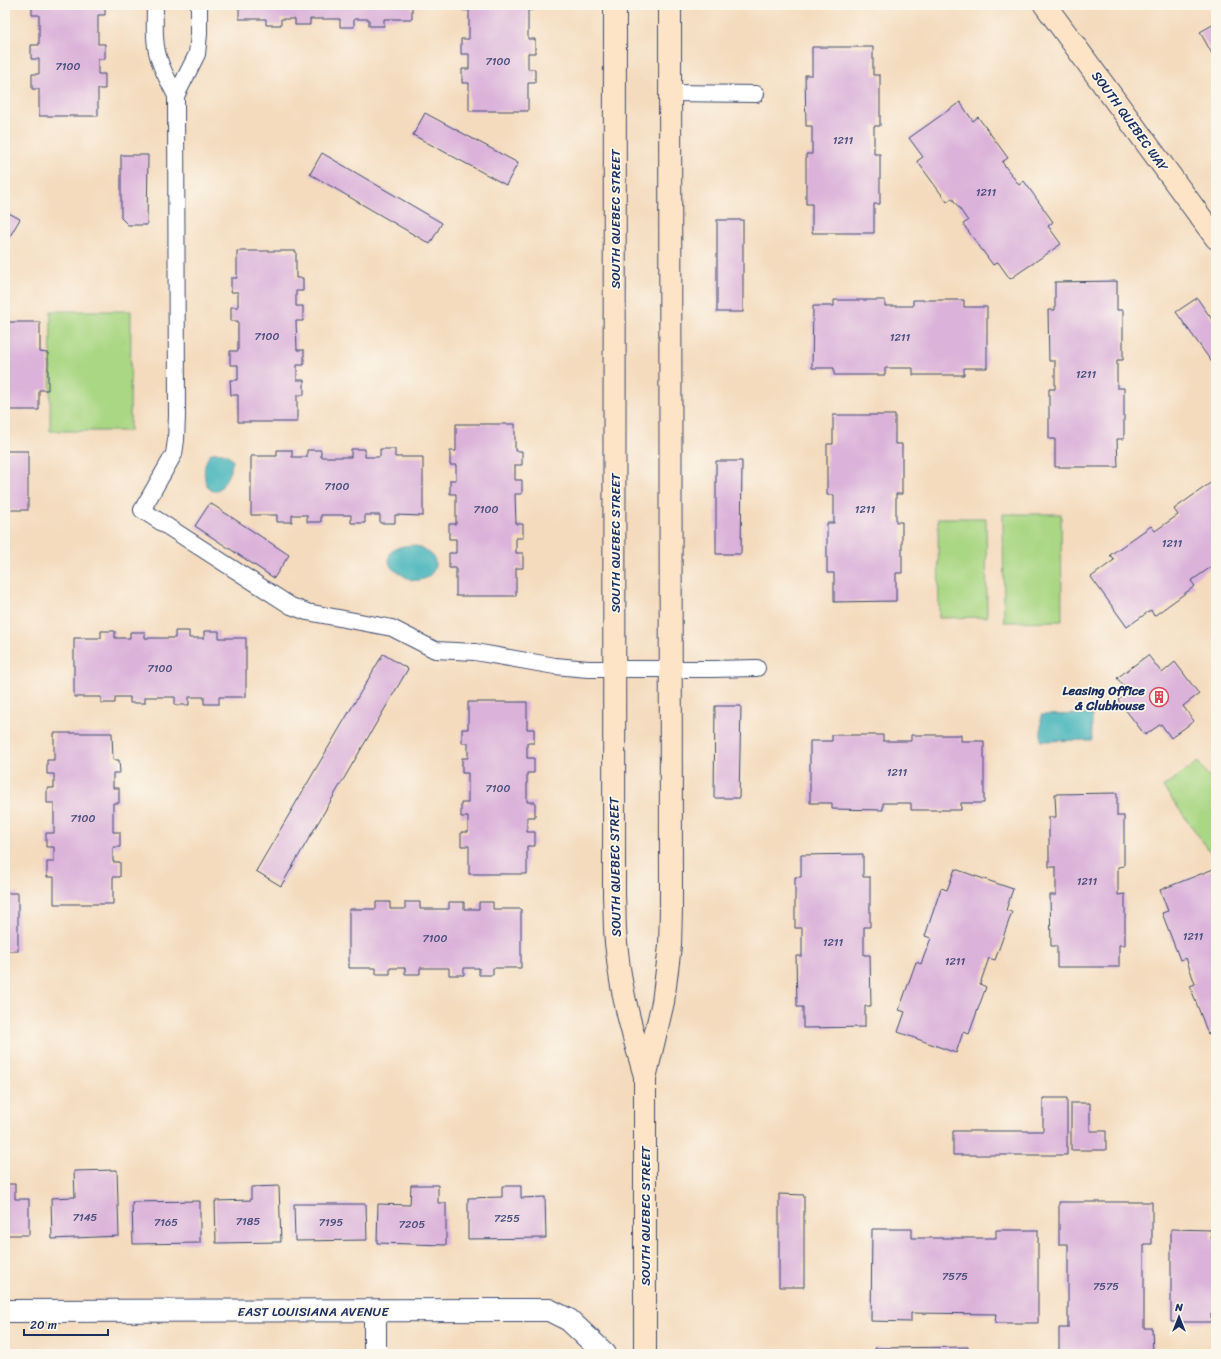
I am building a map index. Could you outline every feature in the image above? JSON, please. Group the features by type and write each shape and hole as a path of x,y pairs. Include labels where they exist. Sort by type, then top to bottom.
{"main road":[{"name":"SOUTH QUEBEC STREET","path":"615,5 614,896 616,942 624,996 645,1078"},
{"name":"SOUTH QUEBEC STREET","path":"644,1354 645,1078 663,1002 670,946 671,908 670,5"},
{"name":"SOUTH QUEBEC WAY","path":"1044,5 1216,238"}],"street":[{"name":"EAST LOUISIANA AVENUE","path":"5,1311 549,1310 569,1320 605,1354"},
{"path":"375,1311 375,1354"}],"lane":[{"path":"155,5 155,36 160,62 176,96 176,440 171,460 142,510 284,603 307,612 392,628 435,650 476,652 567,668 615,670 757,668"},
{"path":"176,96 197,54 199,5"},
{"path":"670,93 756,94"}],"green space":[{"path":"51,311 131,311 130,431 50,431"},
{"path":"1003,514 1061,514 1062,621 1004,622"},
{"path":"938,518 986,518 987,617 939,618"},
{"path":"1198,762 1216,787 1216,849 1211,853 1163,787"}],"water":[{"path":"211,453 224,453 233,461 230,471 220,489 215,491 210,489 207,485 204,469 206,461"},
{"path":"413,545 424,549 434,558 435,568 429,576 424,579 413,580 404,576 393,569 389,563 391,552 397,548"},
{"path":"1092,714 1092,740 1041,741 1041,715"}],"building":[{"path":"32,5 105,5 105,15 98,15 98,44 105,44 105,59 98,59 98,74 105,74 105,89 98,89 98,116 39,116 39,89 32,89 32,74 39,74 39,59 31,59 31,45 39,45 39,15 32,15"},
{"path":"239,5 412,5 412,19 384,19 384,26 369,26 369,19 354,19 354,27 340,27 340,19 310,19 310,25 295,25 295,19 281,19 281,25 266,25 266,19 239,19"},
{"path":"462,5 534,5 534,10 528,10 528,39 535,39 535,53 528,53 528,69 535,69 535,83 528,83 528,111 469,111 469,83 462,83 462,69 469,69 469,54 461,54 461,39 469,39 469,10 462,10"},
{"path":"1216,23 1216,61 1200,32"},
{"path":"812,47 873,47 873,75 880,75 880,126 874,126 874,154 880,154 880,204 874,204 874,233 812,233 812,204 806,204 806,154 812,154 812,126 806,126 805,75 812,75"},
{"path":"960,102 973,121 978,117 1008,158 1002,162 1019,185 1024,181 1053,222 1048,226 1061,244 1010,279 998,262 993,265 963,224 968,221 952,198 947,202 917,161 923,157 909,138"},
{"path":"425,113 518,163 506,185 413,135"},
{"path":"322,153 442,223 430,244 310,174"},
{"path":"121,155 148,155 147,225 128,225 121,218"},
{"path":"5,211 20,219 6,243 5,242"},
{"path":"717,220 743,220 743,312 717,312"},
{"path":"237,251 296,251 296,278 303,278 303,291 296,291 296,306 303,306 303,321 296,321 297,350 304,350 304,365 297,365 297,380 304,380 304,395 297,395 297,422 238,422 238,395 231,395 230,380 238,380 238,365 230,365 230,351 238,351 238,321 231,321 231,307 238,307 238,292 231,292 231,278 237,278"},
{"path":"1117,281 1117,310 1123,310 1123,360 1117,360 1117,388 1124,388 1124,439 1117,439 1118,467 1055,467 1055,439 1049,439 1049,389 1055,389 1055,361 1049,361 1048,310 1055,310 1055,282"},
{"path":"1197,298 1216,325 1216,368 1176,312"},
{"path":"834,300 885,300 885,306 913,306 913,300 964,300 964,307 987,307 987,368 964,368 964,375 913,375 913,368 885,368 885,375 834,375 834,368 812,368 813,306 834,306"},
{"path":"5,322 40,322 40,352 48,353 48,390 39,390 39,410 5,410"},
{"path":"833,415 895,415 895,444 902,444 902,494 896,494 896,522 902,522 902,573 896,573 896,601 834,602 834,573 827,573 827,523 834,523 834,495 827,495 827,444 833,444"},
{"path":"456,424 515,424 515,451 522,451 522,465 515,465 515,480 522,480 522,494 515,494 516,524 523,524 523,538 516,538 516,553 523,553 523,568 516,568 516,596 456,596 456,568 449,568 449,553 456,553 456,539 449,539 449,524 456,524 456,494 450,494 450,480 456,480 456,465 450,465 450,451 456,451"},
{"path":"351,449 365,449 365,457 380,457 380,449 395,449 395,457 423,457 423,516 395,515 395,523 380,523 380,515 365,515 365,523 351,523 351,515 321,515 321,522 307,522 307,515 292,515 292,522 277,522 277,515 251,515 251,456 277,456 277,450 292,450 292,457 307,457 307,450 321,450 321,457 351,457"},
{"path":"5,451 28,451 28,510 5,510"},
{"path":"716,461 742,461 741,554 716,554"},
{"path":"1216,479 1216,567 1214,565 1191,581 1195,586 1154,616 1151,610 1127,627 1091,577 1114,560 1110,555 1151,526 1155,531 1178,515 1174,509"},
{"path":"210,503 289,555 274,578 195,526"},
{"path":"101,631 115,631 115,638 130,638 130,632 145,632 145,638 175,638 175,631 189,631 189,638 204,638 204,631 219,631 219,638 246,638 246,697 219,697 219,704 204,704 204,697 189,697 189,705 175,705 175,697 145,697 145,703 130,703 130,697 115,697 115,703 101,703 101,697 74,697 74,638 101,638"},
{"path":"383,654 408,669 281,886 256,871"},
{"name":"Leasing Office & Clubhouse","path":"1148,655 1162,673 1175,662 1199,694 1183,706 1194,721 1171,738 1161,724 1145,735 1118,700 1128,692 1117,678"},
{"path":"468,702 527,702 527,729 534,729 534,743 527,743 527,758 534,758 534,773 527,773 527,802 535,802 535,817 527,817 527,832 535,832 535,846 527,846 527,874 469,874 469,846 461,846 461,832 468,832 468,817 461,817 461,803 468,803 468,773 462,773 462,758 468,758 468,743 462,743 462,729 468,729"},
{"path":"715,706 741,706 739,798 714,798"},
{"path":"54,733 112,733 113,760 119,760 120,773 113,773 113,788 119,788 119,803 113,803 113,832 120,832 120,847 113,847 113,862 120,862 120,877 113,877 113,904 54,904 54,877 47,877 47,862 54,862 54,847 46,847 46,833 54,833 54,803 47,803 47,788 54,788 54,774 47,774 47,760 54,760"},
{"path":"832,735 883,735 883,741 911,741 911,735 961,735 961,741 984,741 984,803 961,803 961,810 911,810 911,803 883,803 883,810 832,809 832,803 810,803 810,741 832,741"},
{"path":"1117,793 1117,816 1124,816 1124,866 1118,867 1118,895 1125,894 1125,945 1119,945 1119,967 1057,967 1057,946 1051,946 1050,895 1056,895 1056,867 1049,867 1049,817 1056,817 1055,794"},
{"path":"863,854 863,877 870,877 870,927 864,927 864,955 870,955 871,1006 865,1006 865,1027 803,1028 803,1007 797,1007 796,956 802,956 802,928 795,928 795,877 801,877 801,855"},
{"path":"1216,868 1216,1038 1213,1032 1208,1034 1190,986 1195,984 1186,958 1180,960 1162,913 1168,911 1160,890"},
{"path":"955,869 1013,889 1006,910 1012,912 995,960 989,958 980,984 986,987 969,1034 963,1032 956,1053 898,1032 905,1012 899,1010 916,962 921,964 931,938 925,936 941,888 947,890"},
{"path":"5,893 18,893 18,951 5,951"},
{"path":"376,902 390,902 390,909 405,909 405,902 420,902 420,909 449,909 449,902 464,902 464,909 479,909 479,902 493,902 493,909 521,909 521,968 493,968 493,975 479,975 479,968 464,968 464,975 449,975 449,968 420,968 420,974 405,974 405,968 390,968 390,974 376,974 376,968 349,968 349,909 376,909"},
{"path":"1043,1098 1067,1098 1067,1155 953,1155 953,1131 1043,1131"},
{"path":"1071,1103 1090,1103 1090,1131 1106,1131 1106,1150 1071,1150"},
{"path":"117,1170 119,1236 52,1239 51,1198 75,1197 74,1171"},
{"path":"5,1184 15,1184 15,1199 29,1199 29,1235 5,1235"},
{"path":"411,1185 438,1185 438,1203 446,1203 446,1245 377,1243 378,1204 410,1205"},
{"path":"279,1186 281,1242 216,1243 215,1201 251,1200 251,1187"},
{"path":"502,1186 521,1186 521,1198 545,1197 546,1238 468,1239 468,1198 502,1197"},
{"path":"779,1194 804,1195 804,1287 779,1287"},
{"path":"200,1201 200,1243 133,1244 132,1202"},
{"path":"1059,1202 1152,1202 1152,1244 1144,1244 1144,1328 1152,1328 1153,1354 1059,1354 1059,1328 1068,1328 1068,1244 1059,1244"},
{"path":"294,1204 366,1204 367,1240 295,1241"},
{"path":"872,1229 912,1229 912,1238 996,1238 996,1230 1038,1230 1038,1323 995,1323 996,1314 911,1313 911,1322 871,1321"},
{"path":"1171,1229 1211,1230 1211,1238 1216,1238 1216,1314 1211,1314 1211,1322 1171,1322"},
{"path":"968,1347 968,1354 875,1354 875,1348"}],"place":[{"name":"Leasing Office & Clubhouse","path":"1159,697"}]}
